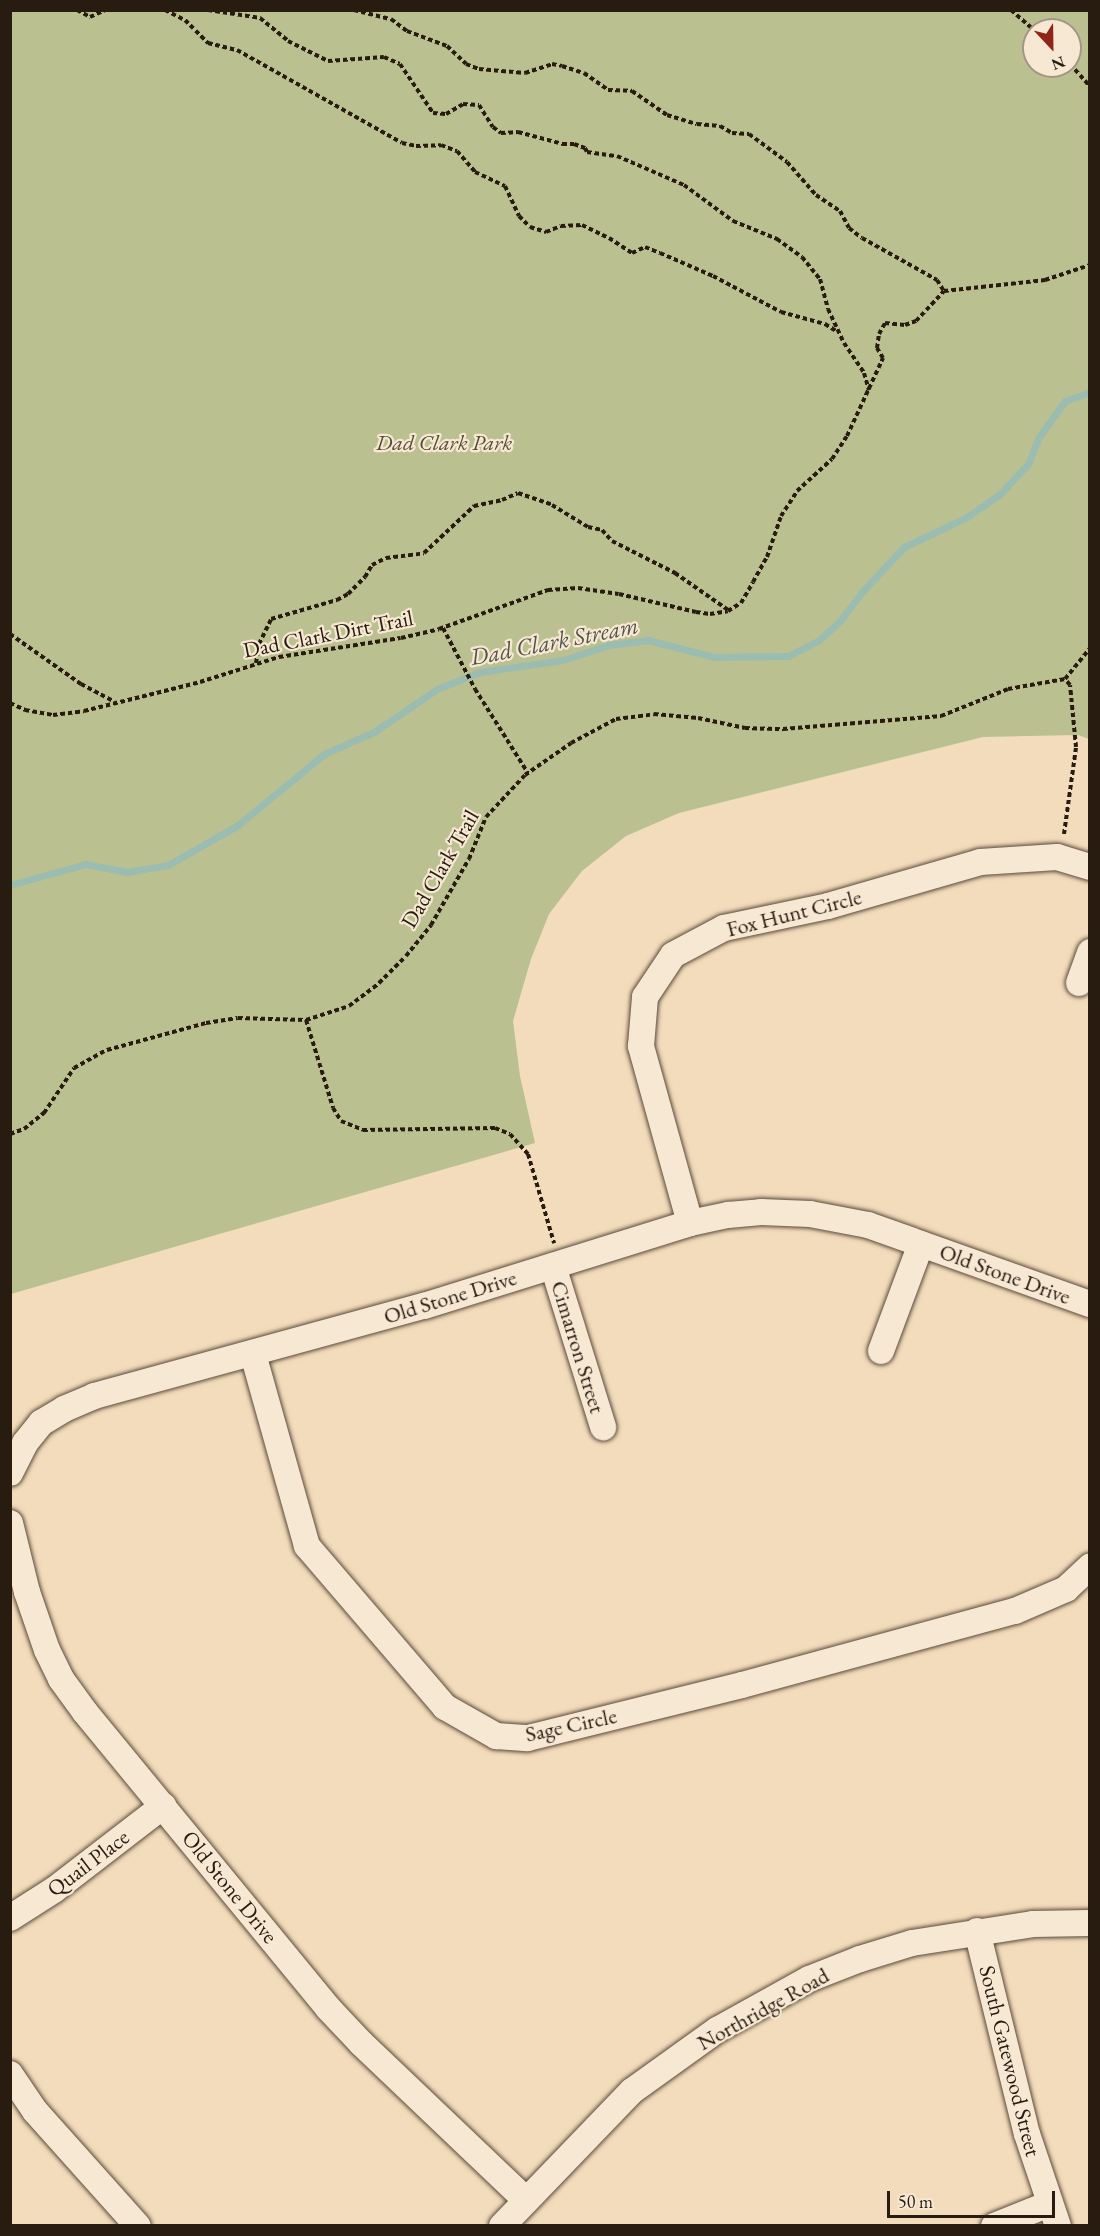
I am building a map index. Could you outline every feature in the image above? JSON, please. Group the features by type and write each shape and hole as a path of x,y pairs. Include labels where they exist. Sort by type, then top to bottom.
{"street":[{"name":"Fox Hunt Circle","path":"690,1223 641,1046 645,997 673,955 724,928 828,906 980,862 1057,857 1089,867"},
{"path":"1079,983 1089,952"},
{"name":"Old Stone Drive","path":"10,1473 25,1443 41,1423 64,1409 94,1396 254,1353 690,1223 728,1215 761,1212 810,1214 868,1225 1089,1304"},
{"name":"Old Stone Drive","path":"881,1351 921,1244"},
{"name":"Cimarron Street","path":"558,1264 603,1427"},
{"name":"Sage Circle","path":"254,1353 307,1546 445,1707 496,1736 528,1738 742,1685 1015,1611 1066,1589 1089,1567"},
{"name":"Old Stone Drive","path":"10,1523 19,1595 62,1679 85,1712 328,2008 361,2043 526,2200"},
{"name":"Quail Place","path":"10,1918 54,1890 163,1806"},
{"name":"Northridge Road","path":"502,2226 632,2091 717,2030 809,1979 860,1959 912,1943 976,1931 1033,1924 1089,1923"},
{"name":"South Gatewood Street","path":"976,1931 1027,2134 1053,2215"},
{"path":"10,2074 35,2111 138,2226"},
{"path":"994,2226 1053,2215"}],"path":[{"path":"77,10 90,17 105,10"},
{"path":"165,10 185,20 208,43 237,50 402,143 416,146 441,145 457,151 476,172 505,186 519,216 530,227 546,232 561,226 582,225 609,237 632,253 645,247 742,291 781,312 825,324 839,333"},
{"path":"208,10 260,18 288,41 328,61 384,57 400,64 434,113 446,114 463,104 478,105 493,127 501,133 518,132 564,144 574,144 585,148 587,152 604,152 672,178 733,221 777,239 802,257 820,279 828,309 839,333 864,372 869,390"},
{"path":"354,10 391,19 407,31 447,46 466,64 479,69 525,73 552,64 562,66 584,73 608,90 632,91 667,115 697,124 720,126 732,134 749,134 787,162 816,195 840,211 849,228 862,238 936,280 944,291"},
{"path":"256,663 255,654 262,634 271,619 337,600 348,594 365,577 372,565 386,558 424,553 474,506 502,500 518,493 552,505 588,527 602,530 612,541 675,573 729,610 741,603 753,582 767,557 781,516 797,491 832,459 847,436 883,358 877,348 879,334 885,323 906,325 916,321 944,291 1045,280 1089,265"},
{"name":"Dad Clark Dirt Trail","path":"10,703 25,710 53,715 84,711 200,682 279,657 401,638 443,628 548,590 578,588 703,613 729,610"},
{"name":"Dad Clark Dirt Trail","path":"443,628 475,689 528,773"},
{"path":"10,634 81,684 115,702"},
{"path":"1057,857 1065,831 1076,747 1070,685 1065,679 1089,648"},
{"name":"Dad Clark Trail","path":"10,1134 24,1129 44,1113 74,1068 107,1050 206,1023 238,1018 306,1020 349,1006 379,983 406,956 436,915 469,859 486,817 528,773 571,742 616,719 654,714 698,718 745,728 783,729 863,721 902,721 941,716 1008,689 1065,679"},
{"path":"306,1020 333,1108 341,1121 363,1130 495,1128 510,1134 528,1154 558,1264"}],"green space":[{"name":"Dad Clark Park","path":"11,10 1089,11 1089,739 1078,735 983,737 679,813 626,836 582,871 549,914 531,959 513,1021 520,1076 535,1143 11,1294"}],"waterway":[{"name":"Dad Clark Stream","path":"10,885 85,864 127,872 168,865 238,825 324,754 374,732 437,689 480,672 563,660 609,645 648,640 714,657 788,656 818,641 840,621 862,592 904,547 967,517 1000,494 1028,464 1039,437 1065,401 1090,392"}]}
